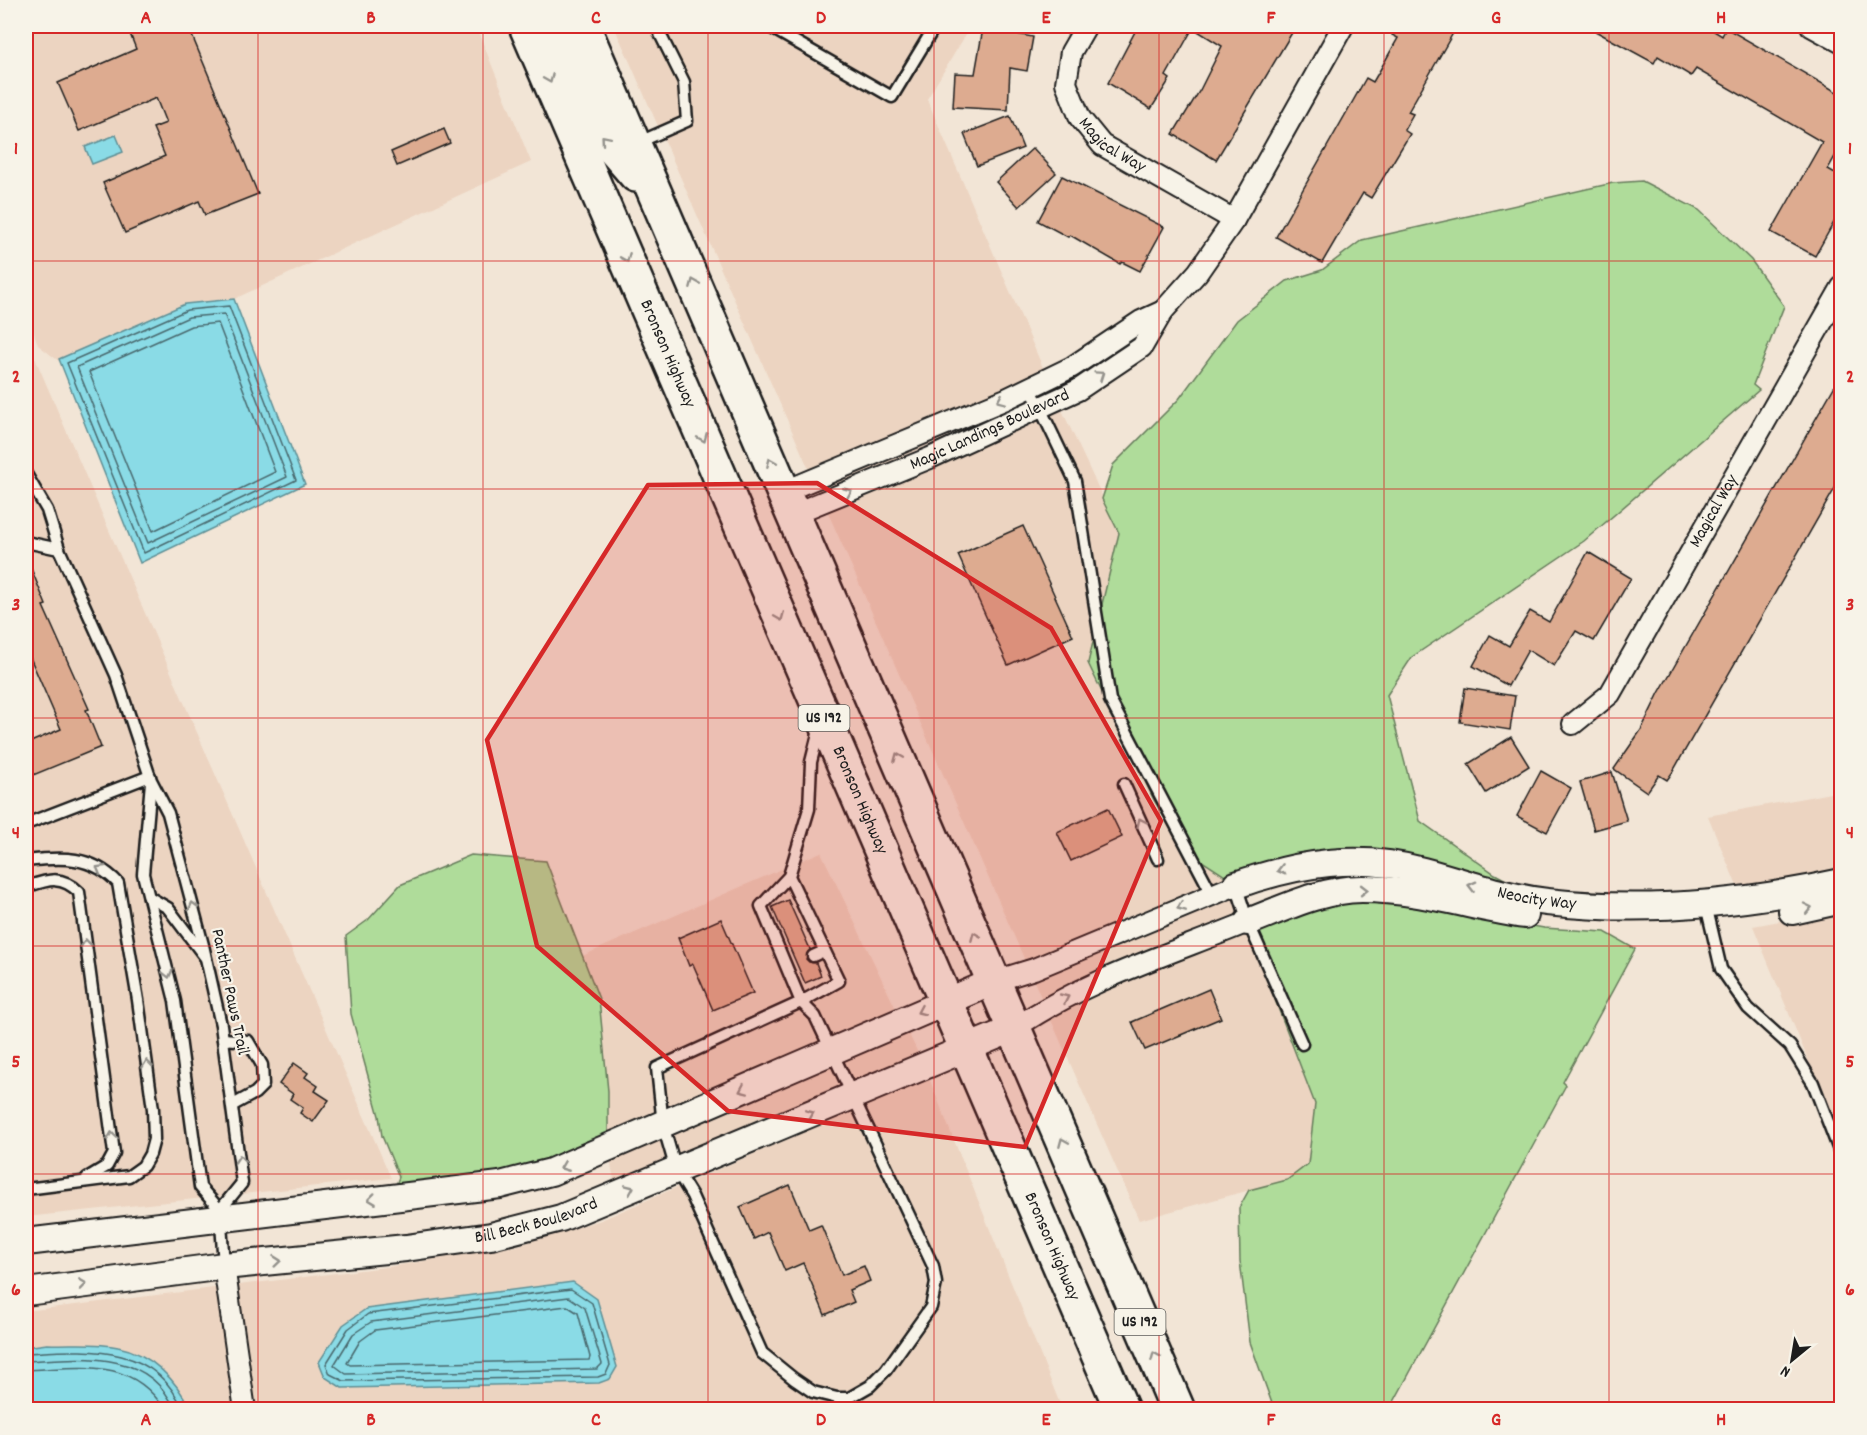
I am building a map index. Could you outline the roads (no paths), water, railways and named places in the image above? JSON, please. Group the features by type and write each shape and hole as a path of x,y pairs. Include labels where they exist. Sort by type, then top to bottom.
{"highway":[{"name":"Bronson Highway","path":"526,26 1122,1410"},
{"path":"554,26 598,131 657,199"},
{"name":"US 192","path":"583,26 1178,1410"}],"street":[{"name":"Magical Way","path":"1086,26 1071,52 1066,83 1080,118 1102,145 1234,220"},
{"name":"Magic Landings Boulevard","path":"788,503 930,458 1039,405 1078,390 1142,347 1162,311 1198,272 1234,220 1343,26"},
{"path":"1811,26 1842,43"},
{"name":"Magical Way","path":"1573,724 1610,694 1842,287"},
{"name":"Magic Landings Boulevard","path":"788,503 1071,367 1141,321 1162,311"},
{"name":"Neocity Way","path":"1224,890 1283,869 1350,860 1422,871 1489,890 1545,902 1708,913 1842,882"},
{"name":"Neocity Way","path":"1248,922 1308,899 1360,889 1398,892 1546,918 1626,923 1708,913 1798,910 1842,900"},
{"path":"26,1242 220,1214 500,1185 551,1172 947,1000 1034,969 1224,890"},
{"path":"1015,1028 1049,1005 1084,989 1248,922"},
{"name":"Bill Beck Boulevard","path":"26,1292 224,1266 406,1248 491,1236 561,1218 1015,1028"},
{"path":"224,1266 245,1410"}],"lane":[{"path":"768,26 892,97 935,26"},
{"path":"634,144 687,121 684,82 660,34"},
{"path":"1030,387 1075,481 1110,700 1224,890 1248,922 1302,1044"},
{"name":"Panther Paws Trail","path":"26,474 46,510 59,549 117,675 150,778 168,813 206,959 223,1039 233,1105 242,1184 220,1214 200,1187 175,1001 143,874 150,778"},
{"path":"26,542 59,549"},
{"path":"789,876 801,915 816,932 839,981 801,1002 657,1068 663,1125 676,1170 692,1196 762,1353 813,1392 849,1398 870,1386 886,1370 931,1306 936,1283 933,1266 854,1095 815,1016 801,1002 792,965 775,927 761,906 789,876 808,809 811,762 823,715"},
{"path":"26,824 150,778"},
{"path":"1124,784 1158,859"},
{"path":"26,861 57,857 83,859 108,872 118,883 138,1000 154,1139 143,1166 129,1176 26,1189"},
{"path":"26,887 58,880 69,882 79,892 114,1153 107,1166 84,1180"},
{"path":"149,897 168,908 206,959"},
{"path":"1708,913 1721,969 1748,1008 1790,1046 1813,1083 1842,1158"},
{"path":"804,937 816,932"},
{"path":"813,956 824,951"},
{"path":"223,1039 248,1041 262,1065 263,1085 255,1093 233,1105"},
{"path":"220,1214 224,1266"}],"water":[{"path":"116,135 123,152 92,164 85,147"},
{"path":"234,299 305,484 140,563 59,359 185,304"},
{"path":"573,1282 597,1299 617,1367 610,1379 599,1383 342,1388 325,1377 319,1362 343,1325 366,1309"},
{"path":"47,1344 110,1345 141,1355 170,1378 190,1409 26,1409 26,1347"}]}
